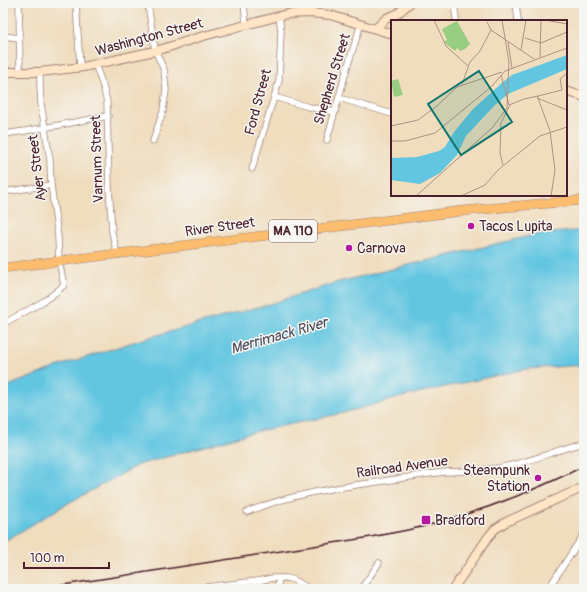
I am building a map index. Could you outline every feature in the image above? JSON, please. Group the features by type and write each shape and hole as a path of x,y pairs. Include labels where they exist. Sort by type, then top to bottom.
{"main road":[{"name":"River Street","path":"3,268 452,212 584,200"}],"street":[{"path":"19,3 20,72"},
{"path":"76,3 80,67"},
{"path":"148,3 148,11 156,50 164,70 166,90 163,111 153,141"},
{"path":"244,3 246,24"},
{"path":"376,28 388,18 396,18 410,3"},
{"path":"454,3 456,19"},
{"path":"516,3 518,20"},
{"name":"Washington Street","path":"3,72 40,72 63,70 95,64 156,50 246,24 287,14 321,14 391,31"},
{"name":"Ford Street","path":"252,169 279,81 281,31 279,16"},
{"name":"Shepherd Street","path":"327,140 361,24"},
{"path":"3,36 19,38"},
{"name":"Varnum Street","path":"95,64 108,102 109,194 112,232 117,254"},
{"name":"Ayer Street","path":"3,324 44,301 64,285 59,261 58,238 51,185 50,160 41,104 40,72"},
{"path":"567,92 584,98"},
{"path":"274,97 335,112"},
{"path":"339,98 391,114"},
{"path":"3,134 108,116"},
{"path":"3,192 51,185"},
{"name":"Railroad Avenue","path":"247,512 260,506 322,490 436,473 479,470 507,466 584,443"},
{"path":"452,589 495,529 506,522 584,487"},
{"path":"548,589 584,534"},
{"path":"361,589 379,563"},
{"path":"188,589 279,578 294,580 310,589"},
{"path":"276,589 279,578"}],"water":[{"name":"Merrimack River","path":"584,230 584,365 526,369 413,394 343,413 254,432 138,465 63,506 3,542 3,388 59,366 143,339 273,303 338,282 538,234"}],"railway":[{"path":"37,589 365,538 416,528 491,506 529,491 584,466"}],"place":[{"name":"Tacos Lupita","path":"471,226"},
{"name":"Carnova","path":"349,248"},
{"name":"Steampunk Station","path":"538,478"},
{"name":"Bradford","path":"426,520"}]}
